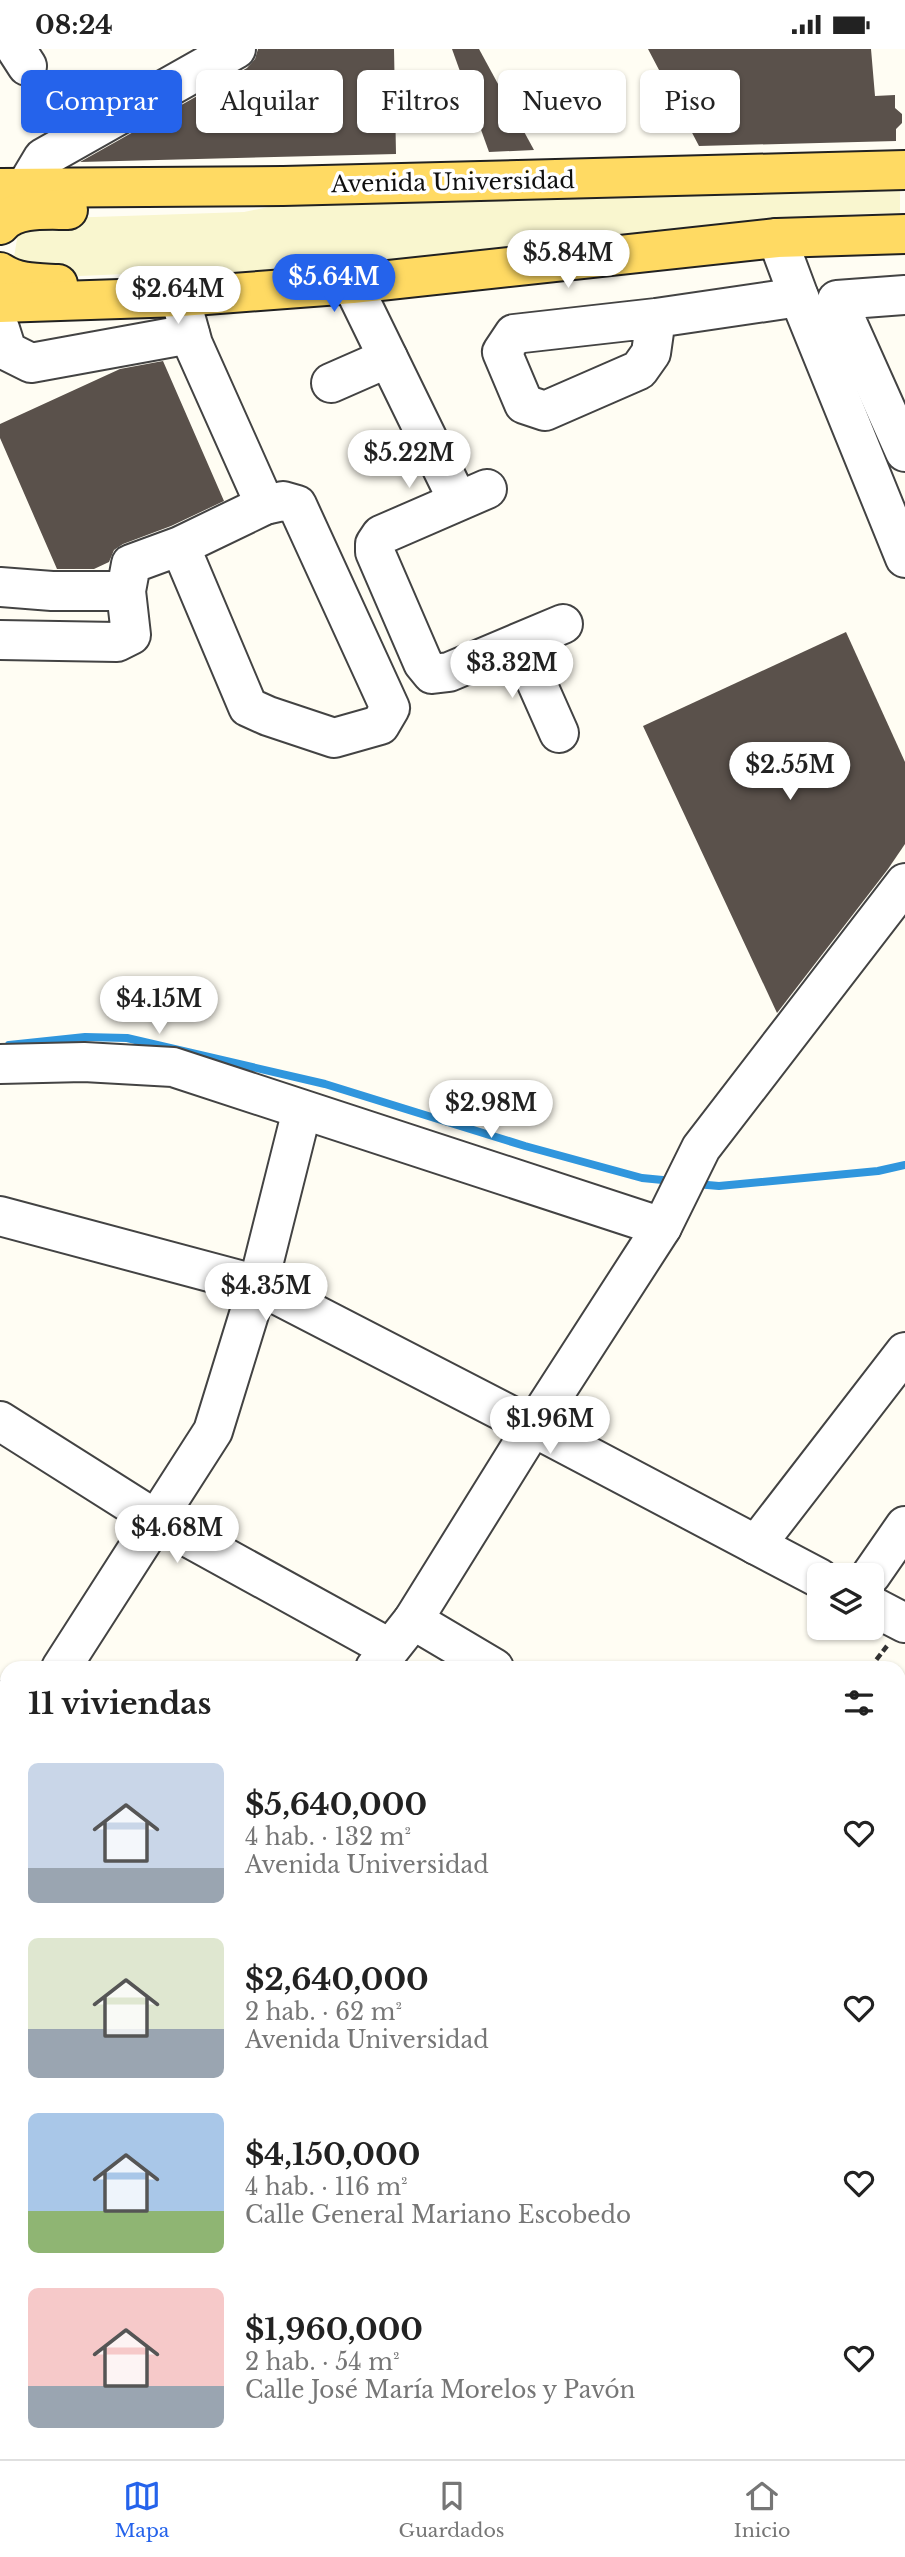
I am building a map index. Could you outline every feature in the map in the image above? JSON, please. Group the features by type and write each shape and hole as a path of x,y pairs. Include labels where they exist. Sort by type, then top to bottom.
{"main road":[{"path":"888,171 905,156"},
{"name":"Avenida Universidad","path":"12,188 283,186 888,171"},
{"path":"0,225 7,217 34,210 233,207 283,186"},
{"path":"0,303 180,297 352,284 777,238 905,233"},
{"path":"0,272 11,279 27,282 120,286 180,297"}],"street":[{"path":"12,188 43,158 236,49"},
{"path":"777,238 905,558"},
{"path":"352,284 388,358 472,495 380,535 375,544 380,565 423,663 432,674 449,672 563,624"},
{"path":"905,295 837,300 893,395 905,452"},
{"path":"180,297 190,334 265,505"},
{"path":"656,318 799,297"},
{"path":"0,328 7,351 31,363 190,334"},
{"path":"331,383 388,358"},
{"path":"0,640 117,642 131,635 126,591 131,564 180,546 265,505 283,501 297,505 390,708 380,725 334,738 248,707 180,546"},
{"path":"0,587 52,591 126,591"},
{"path":"519,643 559,733"},
{"path":"393,1645 666,1219 701,1148 905,883"},
{"path":"0,1064 84,1062 173,1067 302,1109 666,1219"},
{"path":"65,1661 213,1431 258,1285 302,1109"},
{"path":"0,1216 258,1285 807,1572"},
{"path":"756,1545 905,1352"},
{"path":"0,1421 155,1519 393,1645 463,1661"},
{"path":"879,1563 905,1526"},
{"path":"884,1612 905,1623"}],"shaded area":[{"path":"900,191 900,213 853,214 261,278 170,272 35,278 17,267 14,257 18,233 34,219 244,212 318,197"}],"building":[{"path":"258,49 394,49 394,70 357,70 357,133 396,133 396,154 80,162 132,133 182,133 182,105 196,97 196,133 343,133 343,70 243,70 255,59"},
{"path":"452,49 479,49 498,84 498,133 525,133 534,150 489,152 482,133 484,70 460,70"},
{"path":"648,49 871,49 875,96 895,95 895,108 902,114 902,123 896,129 896,141 699,146 692,133 740,133 740,70 659,70"},
{"path":"163,361 224,501 171,526 123,544 114,550 109,562 94,569 57,569 0,438 0,424 120,369"},
{"path":"846,632 905,762 905,844 777,1013 643,726"}],"waterway":[{"path":"9,1045 85,1037 127,1038 325,1084 525,1146 642,1178 673,1181"},
{"path":"696,1184 719,1186 878,1171 905,1165"}]}
